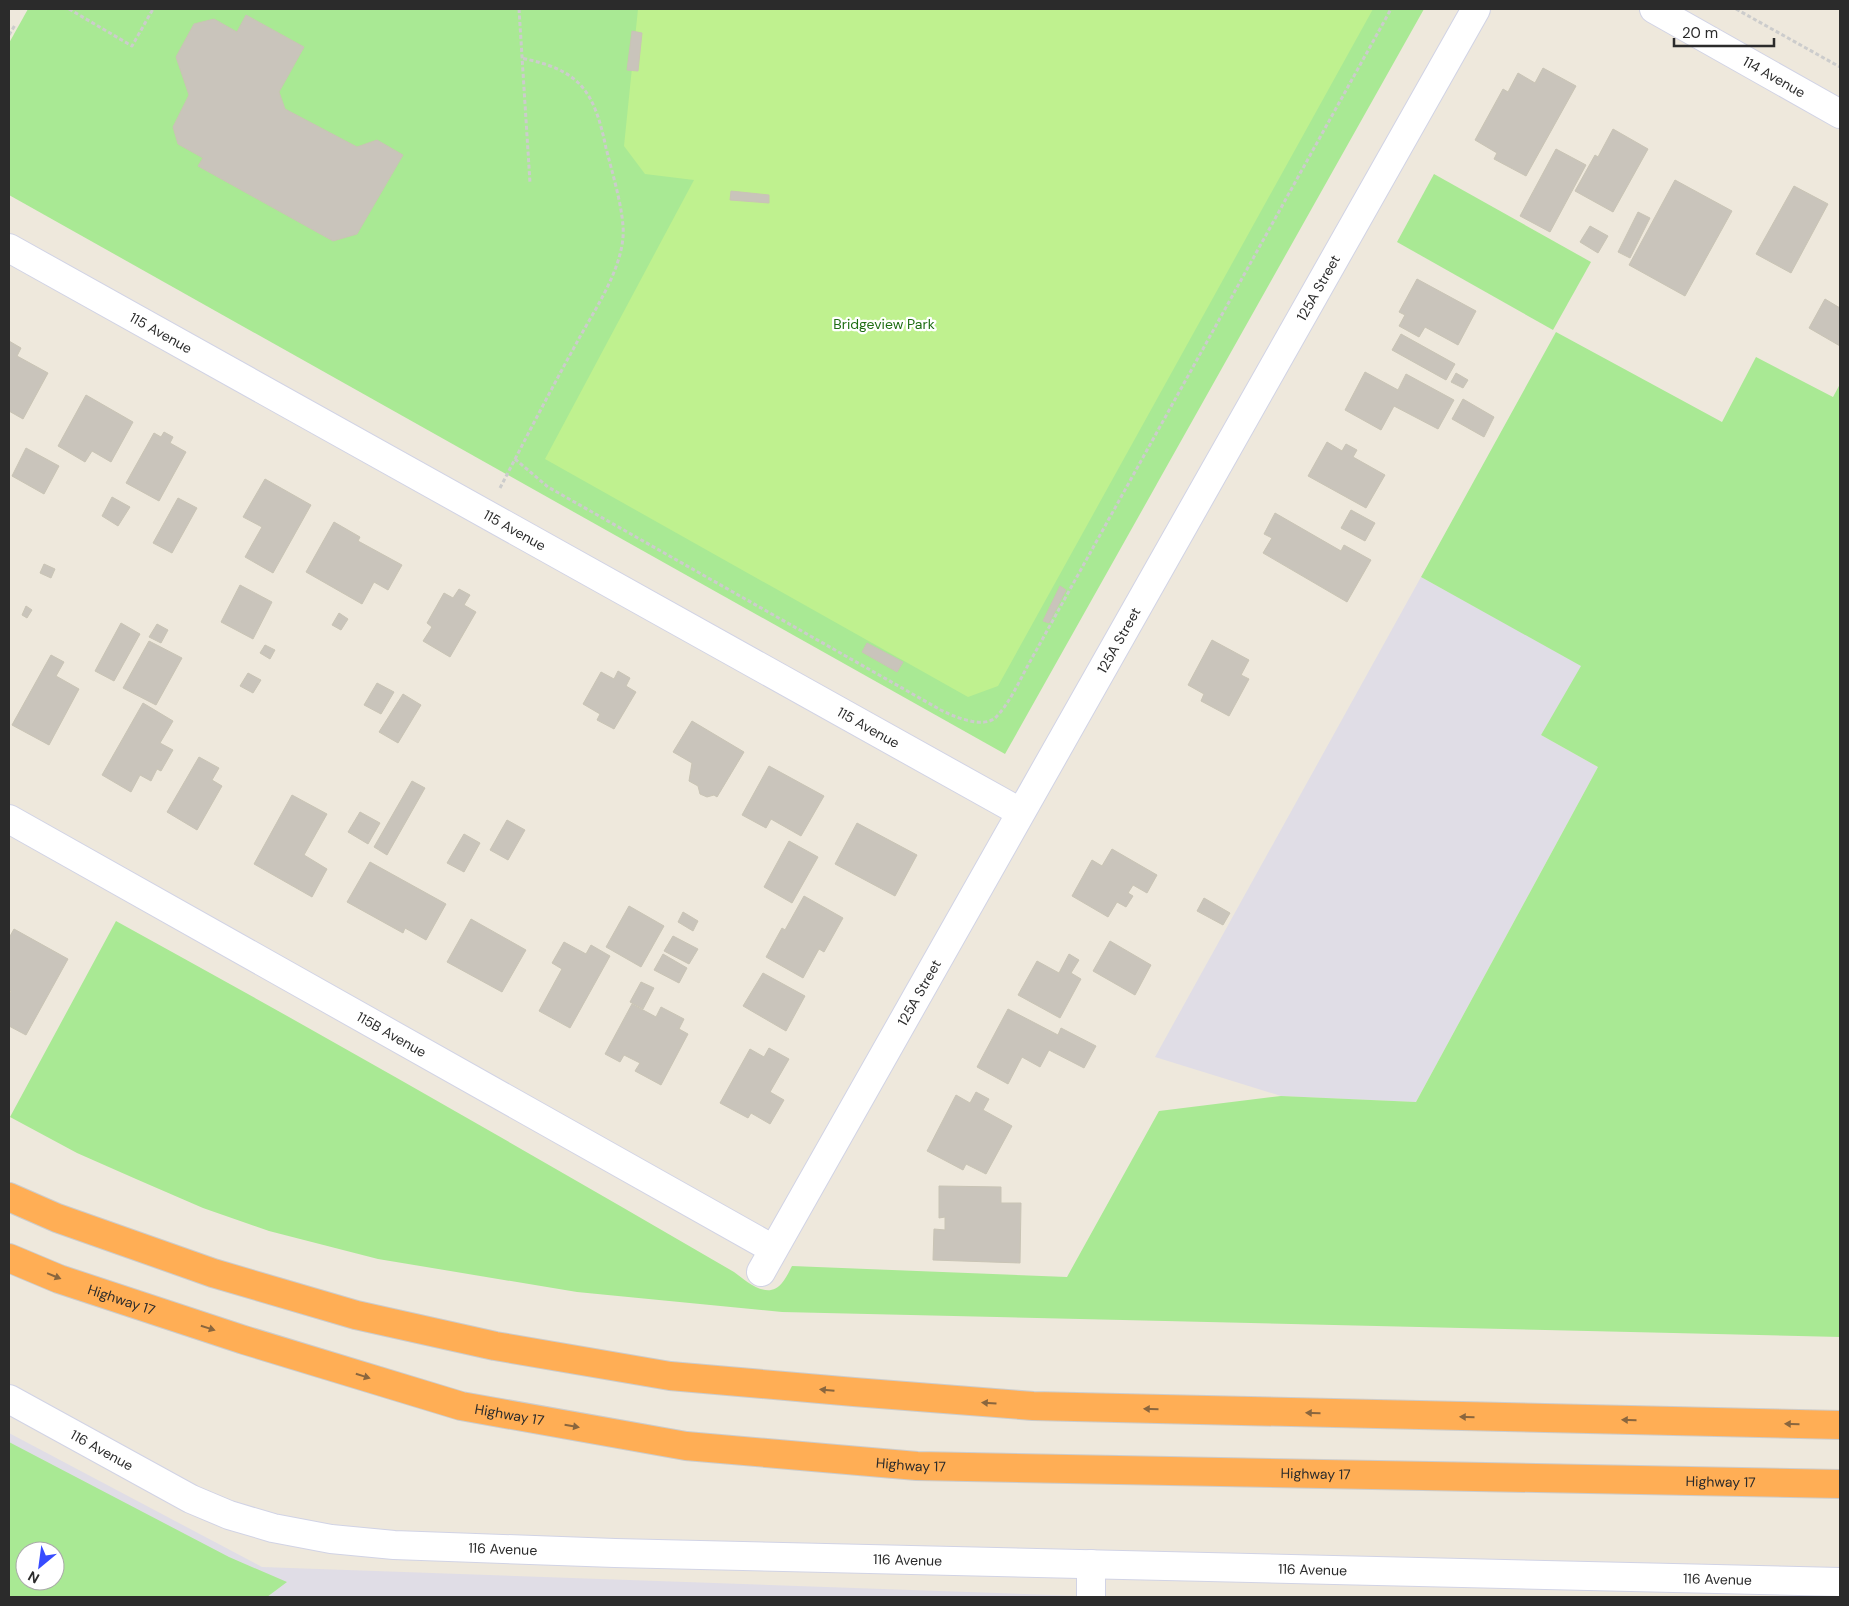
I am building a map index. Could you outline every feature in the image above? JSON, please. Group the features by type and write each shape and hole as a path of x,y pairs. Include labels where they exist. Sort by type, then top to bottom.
{"highway":[{"path":"9,1197 57,1218 213,1273 356,1314 495,1346 670,1376 1033,1406 1840,1425"},
{"name":"Highway 17","path":"9,1258 59,1279 244,1340 461,1406 686,1446 917,1466 1840,1484"}],"street":[{"name":"125A Street","path":"767,1260 1476,9"},
{"name":"114 Avenue","path":"1654,9 1840,114"},
{"name":"115 Avenue","path":"9,248 1020,812"},
{"name":"115B Avenue","path":"9,819 767,1260"},
{"name":"116 Avenue","path":"9,1399 192,1499 214,1509 273,1528 331,1539 394,1545 615,1553 1840,1582"},
{"path":"1091,1564 1091,1597"}],"path":[{"path":"69,9 132,46 153,9"},
{"path":"519,9 530,182"},
{"path":"521,58 554,66 568,74 579,82 590,98 599,116 605,140 617,193 623,236 620,252 594,314 577,342 515,459 537,479 554,490 916,697 952,716 963,720 980,722 994,719 1006,703 1391,9"},
{"path":"1736,9 1840,67"},
{"path":"9,35 15,25"}],"shaded area":[{"path":"1421,577 1582,666 1541,735 1598,767 1416,1102 1281,1096 1155,1057"},
{"path":"9,1433 262,1567 1106,1597 9,1597"}],"green space":[{"name":"Bridgeview Park","path":"28,9 1424,9 1005,754 9,195 9,43"},
{"path":"638,9 1373,9 998,686 968,697 545,459 694,180 645,174 624,146"},
{"path":"1434,174 1591,262 1553,330 1397,242"},
{"path":"1556,332 1722,422 1756,357 1833,397 1840,384 1840,1337 782,1312 577,1292 378,1259 269,1231 203,1208 136,1179 77,1153 10,1117 116,921 426,1095 734,1272 757,1288 764,1290 776,1288 783,1281 792,1266 1067,1277 1159,1111 1281,1096 1416,1102 1598,767 1541,735 1581,666 1421,577"},
{"path":"9,1442 229,1557 287,1582 267,1597 9,1597"}],"building":[{"path":"246,15 304,47 279,92 285,109 357,147 377,140 403,155 357,234 333,241 198,166 203,158 178,144 173,127 189,95 176,57 194,24 214,19 237,32"},
{"path":"632,31 642,33 638,71 627,70"},
{"path":"1543,68 1576,86 1526,176 1494,159 1497,153 1475,140 1503,89 1508,92 1518,73 1535,83"},
{"path":"1613,129 1648,149 1613,212 1575,191 1595,155 1598,157"},
{"path":"1556,149 1586,165 1550,232 1520,216"},
{"path":"1675,180 1732,211 1685,296 1629,265"},
{"path":"1794,186 1828,204 1791,273 1756,254"},
{"path":"731,191 769,195 769,203 730,200"},
{"path":"1638,212 1650,218 1630,258 1618,252"},
{"path":"1590,226 1608,236 1598,253 1580,242"},
{"path":"1417,279 1476,311 1458,345 1425,327 1419,337 1399,326 1405,315 1399,312"},
{"path":"1825,299 1840,308 1840,346 1809,328"},
{"path":"1401,334 1455,364 1446,380 1392,350"},
{"path":"9,341 21,348 17,356 48,373 23,419 9,411"},
{"path":"1365,372 1398,390 1406,374 1454,400 1438,429 1394,406 1381,430 1345,410"},
{"path":"1456,373 1468,380 1463,388 1451,382"},
{"path":"86,395 133,422 111,462 92,451 85,462 58,446"},
{"path":"1463,399 1494,417 1484,437 1452,419"},
{"path":"164,432 173,437 170,443 186,452 159,501 126,483 154,433 161,437"},
{"path":"1327,442 1342,451 1346,444 1357,450 1353,457 1385,475 1366,508 1308,476"},
{"path":"26,448 59,466 44,494 12,476"},
{"path":"265,479 311,505 273,573 245,557 262,527 243,517"},
{"path":"112,497 130,507 118,526 102,516"},
{"path":"178,498 197,508 172,553 153,543"},
{"path":"1351,510 1375,523 1365,541 1341,528"},
{"path":"1275,513 1341,551 1344,545 1371,560 1347,602 1263,553 1272,538 1264,534"},
{"path":"334,522 360,537 358,541 402,565 388,590 374,582 362,604 306,572"},
{"path":"44,564 55,569 51,578 40,573"},
{"path":"240,585 272,602 253,639 221,622"},
{"path":"1060,586 1066,590 1049,623 1043,621"},
{"path":"459,589 470,595 464,605 476,612 450,657 423,641 432,627 427,623 444,593 453,598"},
{"path":"26,606 32,610 27,618 22,615"},
{"path":"339,613 348,619 341,630 332,625"},
{"path":"121,623 140,634 114,681 95,671"},
{"path":"157,624 168,630 161,643 149,637"},
{"path":"1212,640 1249,660 1241,675 1249,679 1229,716 1201,701 1204,694 1188,685"},
{"path":"149,641 182,658 156,705 123,688"},
{"path":"867,643 903,662 897,672 862,652"},
{"path":"265,645 275,650 270,659 260,653"},
{"path":"51,655 64,662 56,676 79,689 49,745 12,725"},
{"path":"618,671 630,678 626,686 636,692 614,729 597,720 600,714 583,704 601,672 614,679"},
{"path":"248,673 261,680 253,693 240,686"},
{"path":"377,683 394,692 381,714 364,705"},
{"path":"403,694 421,705 398,743 379,732"},
{"path":"143,703 173,721 160,743 173,750 161,771 157,769 151,781 140,775 131,792 102,775"},
{"path":"692,721 744,752 717,797 714,795 707,797 700,794 698,786 689,781 692,763 673,752"},
{"path":"199,757 219,768 212,780 222,786 197,830 167,812"},
{"path":"769,766 824,796 801,836 771,819 766,828 742,815"},
{"path":"412,781 425,788 387,855 374,847"},
{"path":"292,795 327,814 304,855 327,869 312,897 254,864"},
{"path":"360,812 380,823 368,844 348,832"},
{"path":"507,820 525,830 508,860 490,850"},
{"path":"857,823 917,855 895,896 835,864"},
{"path":"464,834 480,843 464,872 447,863"},
{"path":"789,841 818,857 792,903 764,887"},
{"path":"1112,849 1157,875 1147,893 1133,885 1128,893 1133,896 1126,907 1117,902 1108,917 1072,896 1092,860 1102,866"},
{"path":"370,862 446,904 426,940 405,928 403,933 347,902"},
{"path":"804,896 843,918 824,952 819,949 803,978 766,957 782,928 785,930"},
{"path":"1204,898 1230,913 1223,925 1197,911"},
{"path":"629,906 664,926 641,967 606,947"},
{"path":"683,912 698,921 693,931 678,922"},
{"path":"471,919 526,950 502,992 447,962"},
{"path":"14,929 68,959 26,1035 9,1026 9,995 11,991 9,989 9,938"},
{"path":"673,936 698,949 689,964 664,951"},
{"path":"1110,941 1151,965 1135,995 1093,971"},
{"path":"564,942 586,954 591,945 610,956 570,1028 539,1011 562,969 552,963"},
{"path":"663,954 687,968 679,983 654,970"},
{"path":"1069,954 1079,960 1071,973 1081,979 1060,1018 1018,995 1037,961 1059,973"},
{"path":"763,973 805,996 786,1031 743,1006"},
{"path":"641,982 654,988 643,1009 630,1002"},
{"path":"632,1004 656,1017 661,1007 684,1019 679,1029 688,1034 661,1085 635,1071 640,1063 624,1055 620,1062 605,1054"},
{"path":"1008,1009 1058,1035 1061,1028 1096,1046 1084,1068 1049,1050 1040,1067 1022,1057 1008,1084 977,1067"},
{"path":"769,1048 789,1059 770,1092 784,1100 770,1124 751,1113 748,1118 720,1103 750,1049 764,1057"},
{"path":"976,1092 989,1099 983,1110 1012,1126 986,1174 966,1164 963,1170 927,1151 956,1095 970,1103"},
{"path":"939,1186 1001,1187 1001,1203 1021,1203 1020,1263 933,1260 934,1229 945,1230 945,1217 939,1218"}]}
